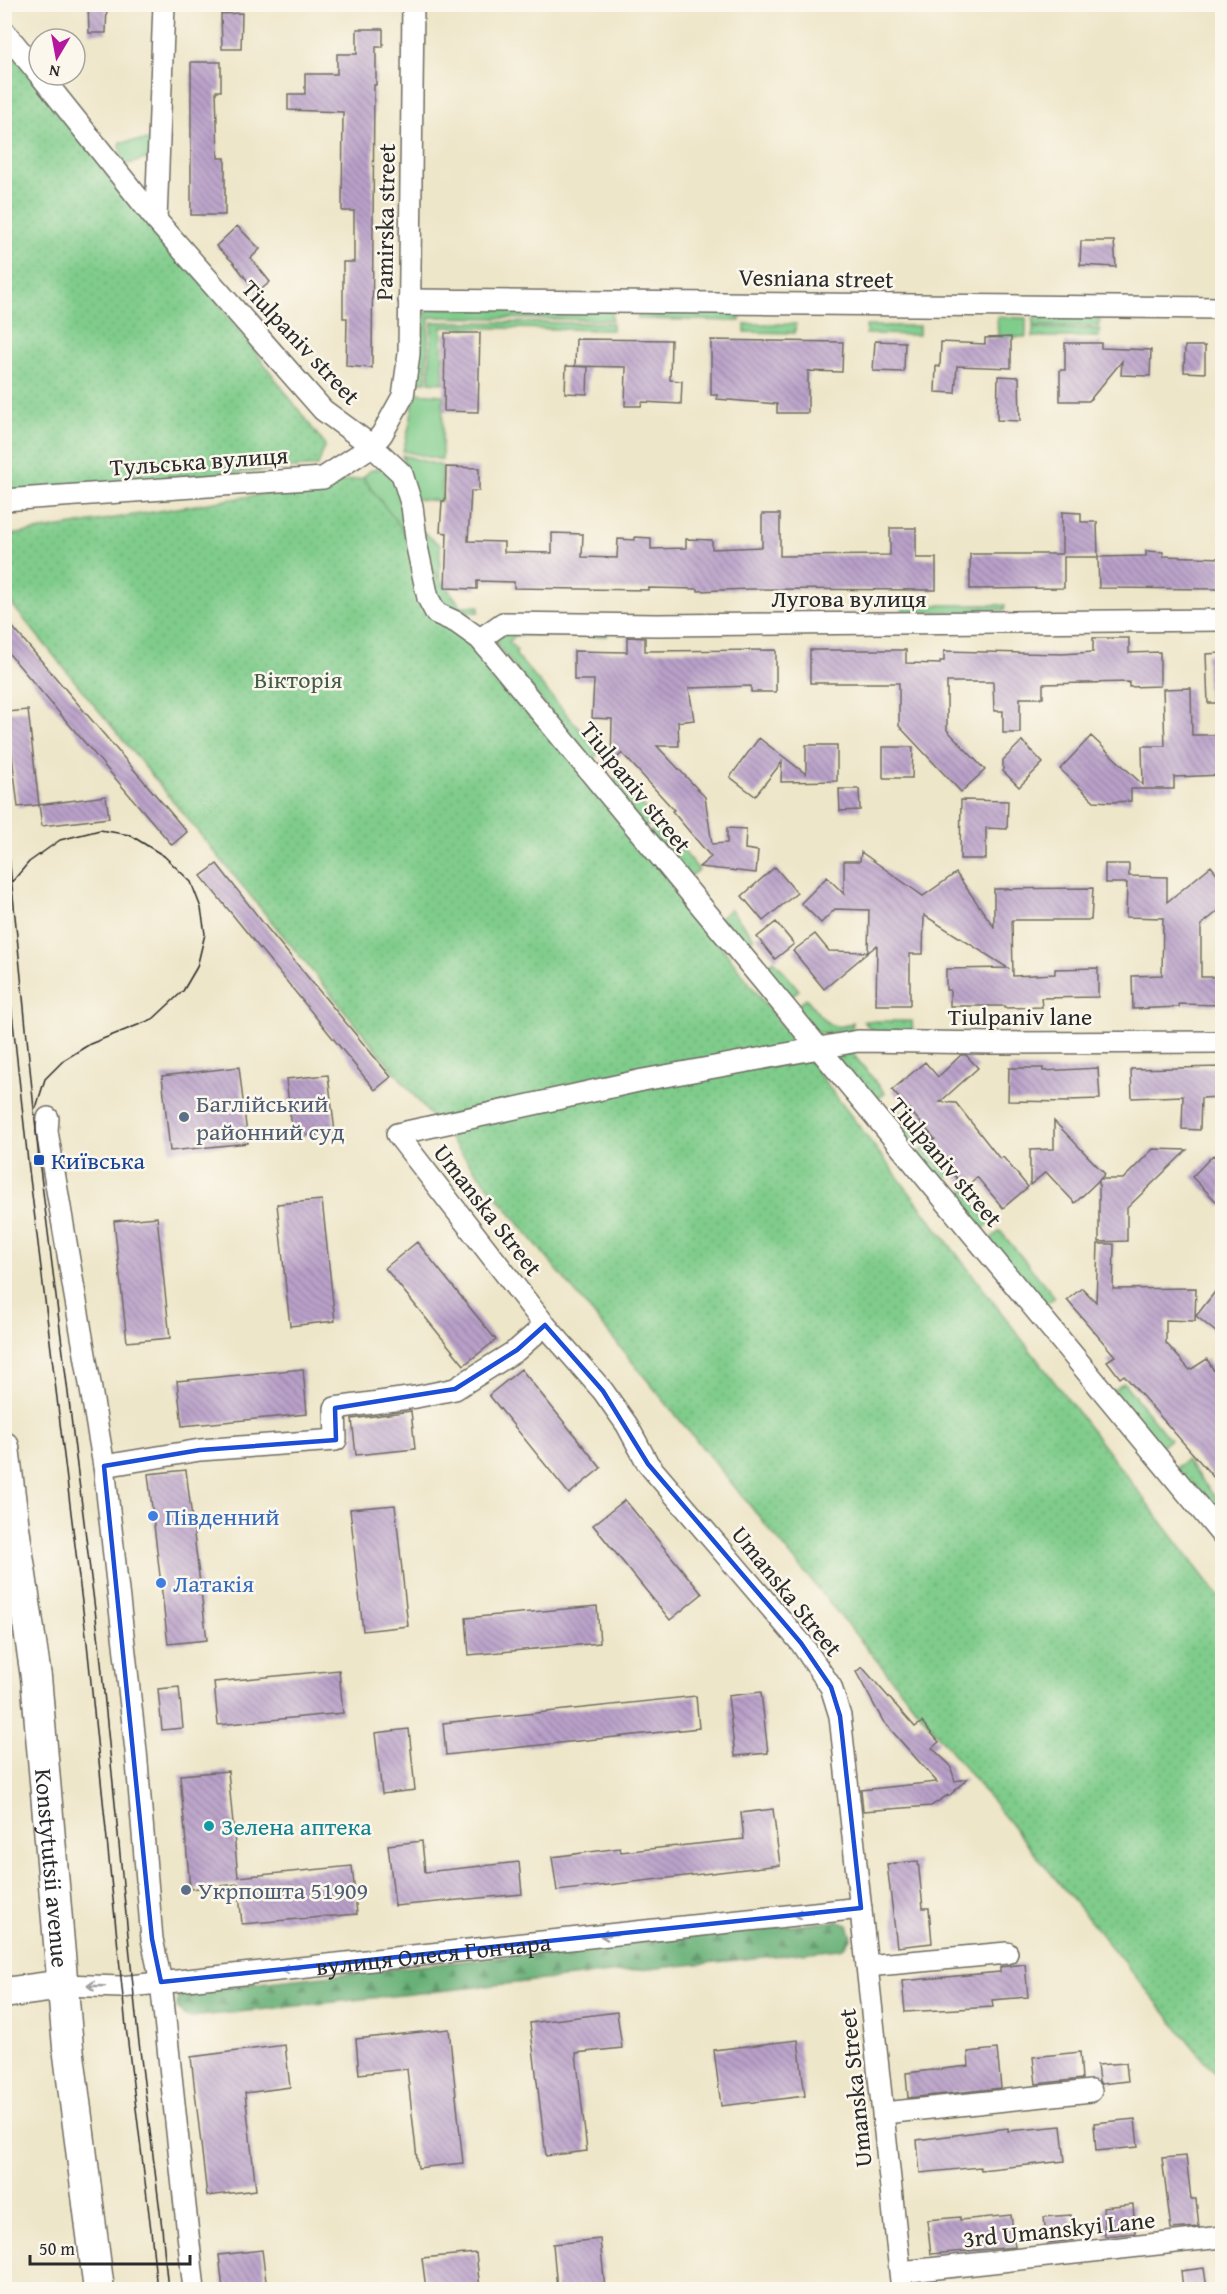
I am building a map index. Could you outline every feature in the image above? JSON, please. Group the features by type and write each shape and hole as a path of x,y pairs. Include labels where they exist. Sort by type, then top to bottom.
{"street":[{"path":"156,220 164,4"},
{"name":"Pamirska street","path":"377,440 403,396 409,354 413,4"},
{"name":"Tiulpaniv street","path":"4,31 27,59"},
{"name":"Tiulpaniv street","path":"49,87 156,220 323,410 377,440 402,474 412,506 417,547 428,598 436,613 456,622 480,639 1222,1535"},
{"name":"Vesniana street","path":"409,300 1222,308"},
{"name":"Тульська вулиця","path":"4,500 323,478 377,440"},
{"name":"Лугова вулиця","path":"480,639 503,623 657,625 1222,620"},
{"name":"Tiulpaniv lane","path":"398,1134 643,1080 858,1041 1222,1042"},
{"path":"48,1118 47,1131 104,1466 136,1751 152,1939 161,1982 194,2289"},
{"name":"Umanska Street","path":"398,1134 545,1325 603,1390 627,1425 648,1464 801,1643 831,1687 840,1716 902,2280"},
{"path":"104,1466 200,1450 336,1440 335,1408 416,1397 455,1389 518,1350 545,1325"},
{"name":"Konstytutsii avenue","path":"4,1447 36,1677 68,2047 99,2289"},
{"name":"вулиця Олеся Гончара","path":"4,1992 63,1985 121,1987 861,1908"},
{"path":"867,1966 1007,1953"},
{"path":"884,2113 1091,2091"},
{"name":"3rd Umanskyi Lane","path":"902,2280 1222,2237"}],"highlighted area":[{"path":"545,1325 603,1391 648,1464 801,1643 831,1687 840,1716 861,1908 161,1982 152,1939 104,1466 200,1450 336,1440 335,1408 455,1389 517,1350"}],"green space":[{"path":"4,43 27,70 27,87 41,87 175,245 325,445 318,466 5,493"},
{"path":"153,140 155,156 122,166 120,142"},
{"path":"431,308 612,310 612,320 429,317 426,382 417,382 419,331 422,321"},
{"path":"638,310 741,312 740,321 638,319"},
{"path":"997,317 1026,318 1026,337 998,337"},
{"path":"1033,318 1100,318 1099,326 1033,326"},
{"path":"432,322 612,323 612,330 442,327 443,383 429,382"},
{"path":"745,324 796,324 795,333 745,332"},
{"path":"866,326 919,326 919,335 866,334"},
{"path":"1033,328 1100,329 1099,337 1033,337"},
{"path":"415,393 443,395 442,460 403,451"},
{"path":"402,455 442,466 442,501 414,499"},
{"path":"385,467 397,475 415,549 358,484 369,471"},
{"name":"Вікторія","path":"363,478 1222,1601 1222,2082 5,596 5,536"},
{"path":"421,530 440,545 439,606 479,606 479,612 437,612"},
{"path":"903,605 1005,605 1004,610 903,613"},
{"path":"511,629 607,630 607,636 516,635 509,642 517,651 515,654 600,753 590,761 496,644 499,637"},
{"path":"620,776 655,820 645,828 610,784"},
{"path":"661,823 699,870 687,879 649,833"},
{"path":"730,909 754,938 743,947 720,918"},
{"path":"774,960 799,990 787,1000 762,970"},
{"path":"806,998 831,1025 845,1026 853,1022 852,1029 847,1032 816,1033 795,1008"},
{"path":"863,1021 912,1021 913,1034 874,1033"},
{"path":"837,1048 851,1052 885,1093 875,1102 835,1057"},
{"path":"898,1108 922,1139 914,1147 887,1117"},
{"path":"928,1145 952,1174 942,1183 918,1153"},
{"path":"965,1188 992,1221 981,1231 955,1200"},
{"path":"1000,1231 1055,1297 1043,1306 988,1241"},
{"path":"1124,1383 1170,1440 1155,1449 1110,1393"},
{"path":"1186,1460 1222,1506 1222,1528 1173,1470"},
{"path":"837,1921 848,1925 852,1937 845,1947 840,1949 191,2017 185,2016 177,2007 178,1995 183,1991"}],"building":[{"path":"88,4 107,4 106,33 89,33"},
{"path":"242,13 241,49 222,49 221,14"},
{"path":"357,29 383,29 383,47 376,47 376,85 374,85 372,368 346,366 347,318 343,318 343,262 354,262 354,211 342,211 343,112 288,110 288,94 305,94 305,74 337,74 337,54 357,54"},
{"path":"191,62 221,62 221,91 216,91 218,158 225,158 225,215 191,215"},
{"path":"237,226 260,249 251,258 270,282 257,293 233,262 216,246"},
{"path":"1081,241 1114,241 1116,267 1080,265"},
{"path":"445,333 480,333 478,412 444,411"},
{"path":"1011,337 1011,368 957,366 955,393 935,392 936,366 940,367 941,342 985,344 985,338"},
{"path":"576,339 671,340 670,380 682,381 681,404 642,402 641,406 625,406 626,367 575,366"},
{"path":"711,340 843,342 842,372 808,371 808,413 777,413 777,404 717,399 717,395 711,395"},
{"path":"875,341 905,342 904,372 873,371"},
{"path":"1065,343 1101,343 1101,348 1151,350 1150,376 1121,375 1122,361 1089,401 1060,401 1060,370 1065,370"},
{"path":"1185,346 1205,346 1205,373 1184,372"},
{"path":"566,366 588,367 587,394 565,393"},
{"path":"998,376 1019,377 1020,421 997,420"},
{"path":"446,467 479,468 479,491 471,491 468,541 504,542 504,552 552,553 552,533 583,534 582,557 617,558 618,539 635,540 635,537 651,538 651,549 686,548 686,539 712,540 712,549 762,547 762,514 780,514 780,556 890,555 890,528 916,528 916,558 936,558 936,590 698,591 698,589 648,588 648,590 514,588 514,582 477,581 477,589 445,588 447,533 440,532 442,501 445,501"},
{"path":"1062,512 1081,513 1081,522 1097,522 1098,557 1064,557 1064,588 970,589 970,554 1062,554"},
{"path":"1146,551 1163,552 1163,556 1222,558 1222,589 1099,588 1098,557 1146,556"},
{"path":"4,617 187,832 172,845 4,648"},
{"path":"627,637 645,638 645,651 776,650 776,692 751,692 751,686 689,688 694,720 678,722 679,746 657,746 705,797 712,844 727,843 727,828 746,829 745,849 758,851 756,873 699,867 711,857 672,811 674,810 622,753 611,764 612,719 592,718 594,680 574,680 574,651 627,652"},
{"path":"1093,638 1129,638 1129,653 1160,652 1160,686 1129,687 1129,682 1043,684 1043,698 1020,698 1020,733 1003,733 1003,711 994,711 993,682 947,682 947,730 985,770 961,792 899,726 899,683 810,683 810,650 906,650 906,663 940,664 940,661 944,661 944,651 1062,654 1093,652"},
{"path":"1222,653 1222,703 1208,703 1206,654"},
{"path":"1191,688 1192,735 1222,735 1222,775 1174,777 1174,789 1131,789 1131,801 1113,802 1094,801 1060,769 1091,736 1143,785 1142,746 1165,746 1163,689"},
{"path":"28,710 39,805 18,807 7,712"},
{"path":"759,738 806,774 806,745 837,745 837,781 781,782 782,762 755,796 730,777"},
{"path":"1022,741 1043,763 1019,787 1003,771 1003,760"},
{"path":"883,747 913,747 912,778 883,778"},
{"path":"839,789 859,789 860,810 840,811"},
{"path":"106,796 109,818 42,826 39,805"},
{"path":"961,800 1008,801 1007,829 986,828 986,859 960,859"},
{"path":"861,852 923,896 956,873 994,927 994,889 1093,888 1091,920 1012,920 1013,976 1055,974 1055,969 1098,968 1098,997 1041,998 1042,1007 950,1006 950,990 946,990 946,969 1008,968 924,915 923,954 910,954 910,1005 876,1005 877,945 824,989 793,951 815,934 829,951 868,952 869,910 835,909 821,923 801,903 827,877 844,894 844,861 860,861"},
{"path":"217,864 391,1077 375,1090 201,876"},
{"path":"1105,864 1129,864 1129,876 1167,877 1167,902 1211,866 1222,880 1222,908 1201,925 1201,977 1222,977 1222,1005 1179,1004 1179,1007 1133,1009 1132,976 1162,975 1163,918 1126,917 1127,883 1105,883"},
{"path":"775,867 797,893 763,921 742,896"},
{"path":"776,922 794,944 775,959 757,937"},
{"path":"961,1055 966,1055 978,1068 940,1102 956,1103 1000,1159 1003,1157 1028,1187 1003,1208 977,1177 965,1188 929,1144 935,1139 892,1090 925,1062 938,1077"},
{"path":"239,1067 248,1143 170,1151 162,1076"},
{"path":"1222,1067 1222,1097 1201,1098 1200,1130 1182,1129 1183,1096 1132,1098 1131,1069"},
{"path":"1009,1068 1043,1068 1043,1071 1098,1068 1100,1099 1069,1100 1069,1102 1008,1101"},
{"path":"328,1075 335,1132 293,1137 286,1079"},
{"path":"1054,1121 1105,1174 1100,1179 1123,1179 1153,1149 1187,1150 1127,1208 1127,1241 1099,1242 1099,1180 1075,1203 1046,1172 1030,1185 1030,1150 1054,1149"},
{"path":"1213,1155 1222,1165 1222,1207 1192,1177"},
{"path":"322,1200 335,1321 290,1326 277,1204"},
{"path":"157,1217 170,1338 127,1342 114,1221"},
{"path":"417,1242 496,1340 464,1365 385,1268"},
{"path":"1098,1244 1114,1244 1113,1289 1196,1288 1195,1321 1166,1320 1166,1343 1190,1370 1207,1359 1222,1384 1222,1487 1124,1375 1120,1378 1107,1361 1115,1356 1067,1300 1082,1288 1096,1302"},
{"path":"1222,1283 1222,1337 1196,1316"},
{"path":"303,1369 307,1414 182,1426 177,1381"},
{"path":"521,1369 601,1468 569,1494 489,1395"},
{"path":"411,1411 415,1449 356,1455 352,1419"},
{"path":"186,1470 207,1640 168,1644 148,1474"},
{"path":"625,1500 702,1594 670,1620 593,1525"},
{"path":"395,1505 408,1626 363,1631 350,1509"},
{"path":"597,1606 600,1643 469,1655 466,1618"},
{"path":"862,1667 915,1727 922,1722 939,1742 932,1748 950,1765 955,1781 967,1779 949,1796 931,1806 863,1811 861,1790 937,1782 883,1721 856,1672"},
{"path":"339,1670 343,1713 218,1725 214,1682"},
{"path":"179,1687 183,1728 162,1730 158,1689"},
{"path":"761,1692 768,1753 735,1756 728,1696"},
{"path":"696,1696 699,1728 446,1755 443,1723"},
{"path":"409,1729 415,1790 382,1794 375,1733"},
{"path":"228,1771 238,1877 352,1866 357,1914 242,1924 238,1884 190,1889 180,1775"},
{"path":"773,1809 780,1865 557,1891 552,1857 620,1848 621,1852 744,1839 741,1813"},
{"path":"422,1841 425,1872 519,1862 522,1894 395,1906 388,1845"},
{"path":"918,1861 923,1908 929,1908 932,1943 897,1947 887,1864"},
{"path":"1025,1964 1028,1997 992,2000 993,2007 905,2012 902,1981 1000,1972 1000,1967"},
{"path":"617,2012 622,2048 576,2053 587,2151 546,2156 530,2023"},
{"path":"449,2029 463,2163 418,2168 407,2069 359,2074 356,2039"},
{"path":"798,2040 805,2096 721,2106 714,2050"},
{"path":"285,2045 290,2087 245,2093 256,2190 207,2196 191,2057"},
{"path":"997,2049 1001,2088 908,2098 906,2073 969,2066 968,2052"},
{"path":"1080,2052 1082,2079 1036,2084 1033,2057"},
{"path":"1126,2063 1128,2081 1101,2084 1097,2065"},
{"path":"1135,2119 1138,2147 1096,2151 1094,2123"},
{"path":"1061,2126 1065,2161 981,2170 980,2167 920,2173 917,2140 1008,2128 1008,2131"},
{"path":"1186,2156 1191,2199 1196,2199 1199,2227 1171,2229 1162,2158"},
{"path":"1133,2204 1135,2233 1105,2236 1103,2207"},
{"path":"1011,2215 1015,2247 931,2254 927,2220 960,2217 960,2220"},
{"path":"1071,2215 1073,2240 1047,2243 1044,2217"},
{"path":"600,2239 605,2289 557,2289 553,2244"},
{"path":"262,2250 267,2289 223,2289 219,2255"},
{"path":"476,2253 480,2289 426,2289 422,2258"},
{"path":"1204,2268 1207,2289 1183,2289 1181,2271"}],"tram line":[{"path":"4,804 39,1160 99,1642 137,2026 168,2290"},
{"path":"4,909 12,882 29,862 60,840 100,830 130,835 164,856 191,882 201,908 205,934 197,967 183,991 153,1019 90,1044 64,1060 45,1079 36,1108"},
{"path":"4,938 28,1162 87,1643 126,2027 157,2290"}],"place":[{"name":"Баглійський районний суд","path":"184,1117"},
{"name":"Київська","path":"39,1160"},
{"name":"Південний","path":"153,1516"},
{"name":"Латакія","path":"161,1583"},
{"name":"Зелена аптека","path":"209,1826"},
{"name":"Укрпошта 51909","path":"186,1890"}]}
